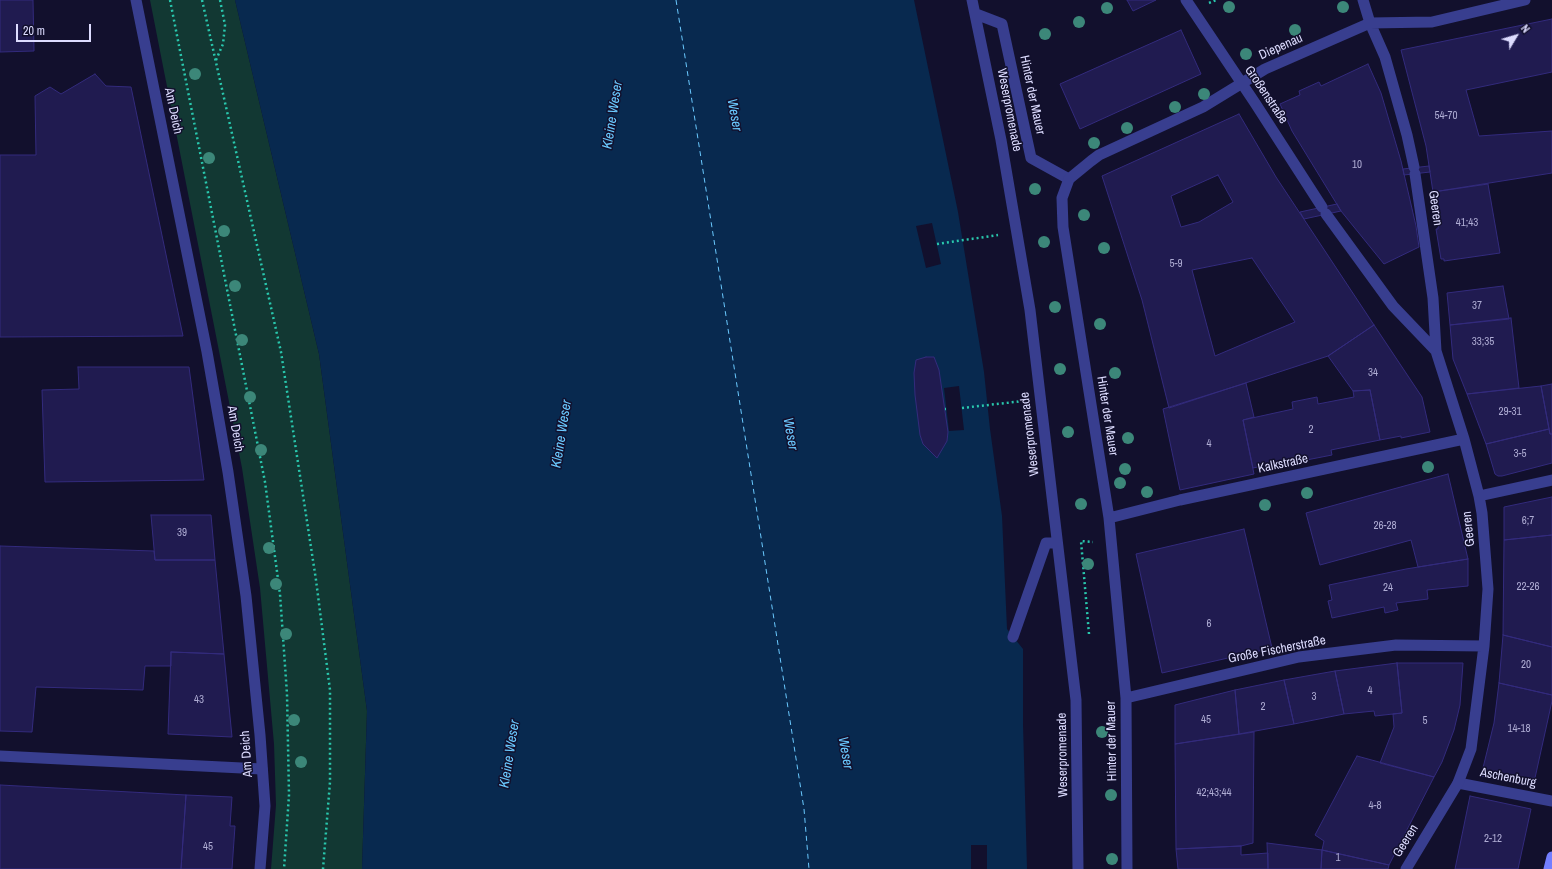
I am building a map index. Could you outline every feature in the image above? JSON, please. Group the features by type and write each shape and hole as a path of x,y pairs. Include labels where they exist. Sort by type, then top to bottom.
{"main road":[{"path":"1549,869 1552,857"}],"street":[{"name":"Am Deich","path":"136,0 207,352 228,472 246,596 265,806 260,869"},
{"name":"Weserpromenade","path":"972,0 1001,140 1030,310 1076,700 1078,869"},
{"name":"Großenstraße","path":"1186,0 1324,211 1393,306 1436,351"},
{"name":"Geeren","path":"1362,0 1370,24 1385,57 1407,135 1414,171 1433,298 1436,351 1464,439 1479,496 1482,513 1488,589 1484,646 1471,749 1458,783 1406,869"},
{"name":"Diepenau","path":"1069,179 1100,155 1203,107 1265,69 1370,24 1432,22 1525,0"},
{"name":"Hinter der Mauer","path":"976,14 1002,24 1031,158 1069,179 1062,198 1063,227 1109,518 1126,698 1127,869"},
{"name":"Kalkstraße","path":"1109,518 1193,498 1464,439"},
{"path":"1479,496 1552,480"},
{"path":"1013,637 1046,543 1057,543"},
{"name":"Große Fischerstraße","path":"1126,698 1299,657 1396,645 1484,646"},
{"path":"0,756 262,769"},
{"name":"Aschenburg","path":"1458,783 1552,802"}],"path":[{"path":"170,0 265,482 280,594 287,694 289,795 284,869"},
{"path":"202,0 281,352 316,580 330,690 330,782 324,869"},
{"path":"216,60 223,44 225,25 220,0"},
{"path":"936,244 993,236"},
{"path":"962,408 1020,402"},
{"path":"1089,635 1081,542 1112,542"}],"green space":[{"path":"150,0 235,0 319,354 367,711 362,869 271,869 276,805 274,744 260,588 242,468"}],"water":[{"path":"235,0 914,0 958,212 984,372 1002,516 1007,629 1023,649 1023,724 1027,869 362,869 367,711 319,354"}],"pier":[{"path":"932,223 941,264 926,268 916,226"},
{"path":"959,386 964,430 949,431 944,388"},
{"path":"971,845 987,845 987,869 971,869"}],"building":[{"path":"0,0 33,0 34,51 0,52"},
{"path":"1127,0 1156,0 1133,11"},
{"path":"1552,19 1552,72 1466,90 1479,136 1552,131 1552,173 1433,192 1426,146 1401,50"},
{"path":"1181,30 1201,74 1080,129 1060,84"},
{"path":"1368,64 1381,93 1401,161 1416,226 1419,247 1384,264 1341,211 1292,131 1280,104 1300,95 1299,91 1319,82 1321,86"},
{"path":"95,74 106,86 131,87 183,336 0,337 0,155 36,155 35,96 50,87 61,94"},
{"path":"1239,114 1276,177 1374,325 1328,356 1169,408 1142,300 1102,176","holes":["1218,175 1233,202 1199,222 1181,227 1171,196","1252,258 1295,322 1215,356 1192,270"]},
{"path":"1429,166 1430,172 1404,175 1403,169"},
{"path":"1488,184 1500,253 1444,261 1444,259 1441,259 1436,229 1438,229 1439,226 1433,192"},
{"path":"1337,204 1341,211 1304,219 1300,212"},
{"path":"1503,286 1509,319 1450,325 1447,293"},
{"path":"1511,318 1519,388 1467,394 1453,359 1450,325"},
{"path":"1374,325 1422,397 1430,432 1401,438 1401,436 1380,440 1370,390 1353,391 1328,356"},
{"path":"926,357 934,357 939,370 948,432 947,441 937,458 923,444 920,435 915,395 914,373 916,360"},
{"path":"78,367 189,367 204,480 45,482 42,390 79,389"},
{"path":"1246,383 1254,417 1243,420 1254,474 1180,490 1163,409"},
{"path":"1552,384 1552,434 1550,434 1541,386"},
{"path":"1541,386 1549,429 1486,444 1467,394"},
{"path":"1370,390 1380,440 1331,450 1332,455 1286,464 1286,461 1253,468 1243,420 1293,409 1292,402 1317,397 1318,404 1354,397 1353,391"},
{"path":"1549,429 1550,434 1552,434 1552,463 1502,476 1495,474 1486,444"},
{"path":"1448,474 1468,559 1418,567 1411,540 1320,565 1306,513"},
{"path":"1552,497 1552,535 1504,540 1504,507"},
{"path":"151,515 211,515 215,560 155,560"},
{"path":"1244,529 1272,648 1162,673 1136,554"},
{"path":"1552,535 1552,647 1503,635 1504,540"},
{"path":"0,546 154,551 155,560 215,560 224,654 171,652 171,666 145,666 143,690 36,687 32,732 0,731"},
{"path":"1468,559 1468,586 1427,590 1428,599 1396,603 1398,610 1385,613 1384,607 1332,618 1328,601 1332,600 1329,585 1406,569"},
{"path":"1503,635 1552,647 1552,695 1499,683"},
{"path":"171,652 224,654 232,737 168,734"},
{"path":"1397,663 1463,663 1460,705 1454,730 1442,762 1434,777 1380,763 1394,727 1393,714 1402,713"},
{"path":"1397,663 1402,713 1375,716 1374,711 1344,714 1335,671"},
{"path":"1335,671 1344,714 1294,724 1284,680"},
{"path":"1284,680 1294,724 1239,734 1235,690"},
{"path":"1499,683 1552,695 1552,701 1533,787 1481,776 1494,723"},
{"path":"1235,690 1239,734 1175,744 1175,705"},
{"path":"1254,732 1253,843 1241,846 1176,849 1175,744"},
{"path":"1357,756 1434,777 1389,865 1322,850 1324,841 1315,835"},
{"path":"0,785 186,795 181,869 0,869"},
{"path":"186,795 232,797 230,826 235,826 232,869 181,869"},
{"path":"1470,796 1531,809 1518,869 1455,869"},
{"path":"1267,843 1322,850 1321,869 1268,869"},
{"path":"1241,846 1241,855 1268,853 1268,869 1178,869 1176,849"},
{"path":"1322,850 1389,865 1388,869 1321,869"}],"ferry route":[{"path":"676,0 804,809 809,869"}],"water label":[{"name":"Kleine Weser","path":"613,115"},
{"name":"Weser","path":"734,115"},
{"name":"Kleine Weser","path":"562,434"},
{"name":"Weser","path":"790,434"},
{"name":"Weser","path":"845,753"},
{"name":"Kleine Weser","path":"510,754"}]}
